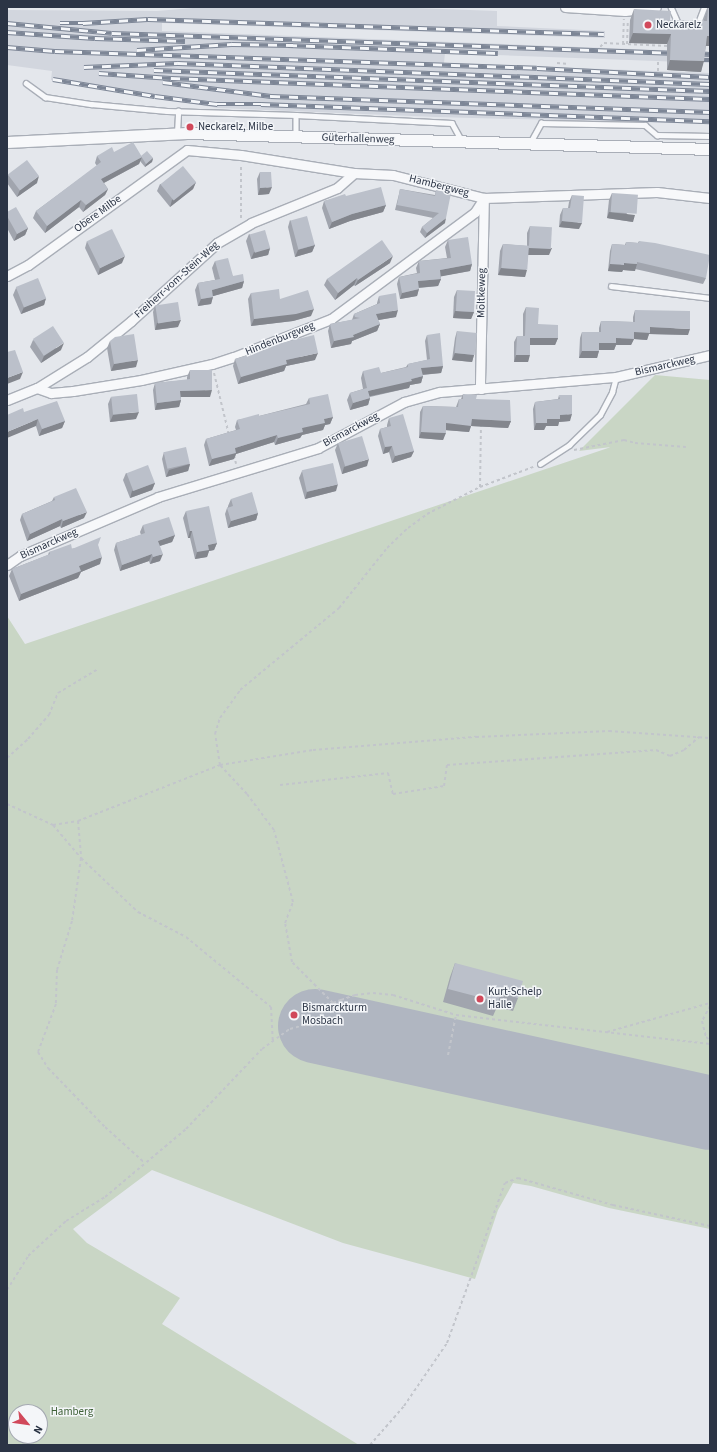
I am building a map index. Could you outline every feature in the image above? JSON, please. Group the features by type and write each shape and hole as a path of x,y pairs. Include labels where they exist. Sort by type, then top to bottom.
{"street":[{"path":"565,7 624,11 656,7"},
{"path":"182,133 187,150"},
{"name":"Güterhallenweg","path":"7,142 182,133 710,149"},
{"name":"Hambergweg","path":"187,150 241,155 354,173 394,175 484,198 657,192 710,198"},
{"name":"Obere Milbe","path":"7,276 28,265 187,150"},
{"name":"Freiherr-vom-Stein-Weg","path":"7,400 38,388 87,357 131,321 217,243 251,223 337,188 354,173"},
{"name":"Hindenburgweg","path":"38,388 51,393 73,391 141,380 212,364 331,319 475,212 484,198"},
{"name":"Moltkeweg","path":"482,389 480,383 484,198"},
{"name":"Bismarckweg","path":"7,565 20,556 158,497 318,448 404,402 440,392 616,377 710,355"}],"lane":[{"path":"671,7 678,23 685,23"},
{"path":"691,23 698,23 704,7"},
{"path":"26,83 45,97 92,104 178,111 452,123 462,142"},
{"path":"178,111 182,133"},
{"path":"296,115 296,136"},
{"path":"529,144 541,123 645,125 657,135 710,136"},
{"path":"611,286 710,298"},
{"path":"540,464 569,444 600,414 612,392 616,377"}],"path":[{"path":"623,44 624,20"},
{"path":"627,44 628,20"},
{"path":"600,47 604,43 668,46"},
{"path":"658,62 658,71"},
{"path":"557,63 569,64"},
{"path":"240,229 241,155"},
{"path":"212,364 231,442"},
{"path":"480,487 481,419"},
{"path":"569,452 624,440 686,447"},
{"path":"233,449 238,472"},
{"path":"333,1004 292,962 285,923 293,902 274,830 247,794 220,765 215,734 220,718 240,690 339,608 387,548 408,528 427,514 480,487 540,464"},
{"path":"7,758 28,739 49,715 58,693 98,669"},
{"path":"53,825 78,821 220,765 313,750 476,737 609,731 710,738"},
{"path":"280,785 388,773 393,794 444,786 447,765 656,750 670,756 684,750 699,737"},
{"path":"7,804 53,825 81,858 138,912 186,937 271,1007 273,1041"},
{"path":"78,821 81,858 72,921 57,970 56,1004 38,1052 53,1074 105,1127 145,1163"},
{"path":"7,1290 14,1276 33,1251 66,1221 105,1197 186,1129 262,1049 290,1029 304,1025 315,1026 321,1014 333,1004 354,995 393,995 456,1014 710,1044"},
{"path":"606,1032 710,1003"},
{"path":"710,1006 702,1021 706,1036 710,1040"},
{"path":"448,1055 456,1014"},
{"path":"370,1445 404,1406 447,1343 505,1183 518,1178 613,1206 710,1226"}],"shaded area":[{"path":"205,7 388,7 497,11 497,26 605,31 605,38 162,23 162,31 710,52 710,63 445,53 444,63 710,73 710,124 436,117 218,108 51,80 52,71 7,65 7,10 157,11"}],"green space":[{"name":"Hamberg","path":"655,375 710,380 710,1229 609,1208 531,1186 513,1183 498,1210 475,1279 343,1243 152,1170 73,1229 87,1243 180,1298 162,1324 359,1445 7,1445 7,616 25,644 611,447 579,451"}],"building":[{"path":"708,8 710,9 710,36 707,36 704,61 670,60 671,34 633,33 634,9 671,11 670,20 707,21"},
{"path":"133,142 142,157 101,179 108,189 86,205 81,200 47,226 36,211 101,162 97,156 112,147 114,152"},
{"path":"147,151 153,158 146,164 141,156"},
{"path":"27,160 39,176 20,190 8,174"},
{"path":"183,166 196,182 174,201 160,184"},
{"path":"260,172 271,172 272,187 260,188"},
{"path":"381,187 386,205 352,214 332,222 324,201 345,194 346,196"},
{"path":"400,189 435,196 436,190 451,193 446,218 427,233 422,227 439,213 397,205"},
{"path":"612,193 638,195 637,214 611,212"},
{"path":"572,195 584,196 582,223 562,221 563,208 570,208"},
{"path":"16,207 28,228 17,234 7,216 7,212"},
{"path":"307,216 315,245 298,249 291,220"},
{"path":"530,226 552,227 551,249 529,248"},
{"path":"112,229 125,256 100,268 87,241"},
{"path":"265,230 270,248 255,253 250,234"},
{"path":"468,237 472,264 440,270 441,279 418,281 419,289 402,293 399,277 420,273 419,261 451,258 448,240"},
{"path":"382,240 393,256 358,280 357,278 338,293 327,279"},
{"path":"639,241 710,255 706,278 637,262 637,264 624,263 624,265 610,264 612,244 626,245 626,242 639,243"},
{"path":"503,244 529,246 527,270 501,268"},
{"path":"228,258 233,276 243,274 244,281 212,290 213,297 201,299 198,283 220,279 215,261"},
{"path":"38,278 46,298 24,307 16,287"},
{"path":"279,289 280,299 308,290 314,309 296,314 254,319 251,293"},
{"path":"457,290 475,291 474,312 456,311"},
{"path":"396,293 398,310 376,314 380,324 353,335 354,337 334,341 330,324 360,318 355,317 354,314 380,303 379,296"},
{"path":"178,302 181,320 158,323 155,306"},
{"path":"526,307 539,308 538,324 558,325 558,338 530,338 530,355 516,355 517,336 525,336"},
{"path":"635,310 690,311 690,329 650,327 650,333 634,332 634,339 616,338 616,343 599,343 599,351 582,351 582,332 601,332 601,321 635,322"},
{"path":"53,326 64,343 44,356 33,339"},
{"path":"457,331 477,333 475,355 455,353"},
{"path":"440,333 443,366 421,368 423,376 411,379 412,381 368,391 370,398 353,403 350,393 367,388 363,371 379,367 381,373 408,367 408,364 430,359 427,335"},
{"path":"134,334 138,360 114,364 110,341 115,337"},
{"path":"314,335 318,353 286,360 287,364 241,377 235,359 261,351 261,348"},
{"path":"15,350 23,372 7,378 7,352"},
{"path":"190,370 212,370 212,390 180,391 181,400 157,403 155,383 190,379"},
{"path":"137,394 139,412 113,415 111,397"},
{"path":"328,394 333,417 324,419 325,423 302,428 303,432 278,438 277,435 235,448 236,453 212,459 206,439 240,429 237,420 310,404 309,398"},
{"path":"463,394 477,395 476,399 510,400 511,421 472,419 471,426 446,423 446,433 421,432 423,406 458,407 459,399 463,399"},
{"path":"559,395 572,395 572,414 560,415 560,419 547,419 547,423 536,423 535,402 560,399"},
{"path":"57,401 65,421 42,429 38,419 7,432 7,415 23,408 24,412"},
{"path":"403,414 414,451 395,456 392,446 385,447 380,429 391,426 389,418"},
{"path":"362,436 369,459 345,466 338,443"},
{"path":"186,447 190,464 167,469 164,452"},
{"path":"333,463 338,484 307,492 302,470"},
{"path":"148,465 155,483 133,491 127,473"},
{"path":"76,488 87,512 63,521 62,519 30,534 22,514 55,500 54,497"},
{"path":"252,492 258,513 231,521 227,508 233,506 231,499"},
{"path":"209,506 217,543 208,545 209,550 197,552 192,531 190,531 186,511"},
{"path":"169,517 175,535 158,541 163,554 153,557 152,554 122,565 116,543 145,533 143,525"},
{"path":"101,537 98,545 102,557 79,566 81,571 21,594 12,569 50,554 49,552 71,544 72,549"},
{"path":"455,963 523,981 518,998 501,993 498,1002 448,989"}],"runway":[{"path":"315,1026 710,1113"}],"railway":[{"path":"60,23 148,19 604,34"},
{"path":"7,23 112,33 678,53"},
{"path":"7,32 95,38 185,41"},
{"path":"137,50 232,44 293,45"},
{"path":"288,45 498,53"},
{"path":"7,47 55,51 537,68 710,77"},
{"path":"694,53 710,54"},
{"path":"694,60 710,60"},
{"path":"84,67 178,63 710,84"},
{"path":"154,70 710,91"},
{"path":"99,73 171,78 710,99"},
{"path":"53,79 155,96 217,104 261,104 710,121"},
{"path":"163,82 271,96 710,112"}],"place":[{"name":"Neckarelz","path":"648,25"},
{"name":"Neckarelz, Milbe","path":"190,127"},
{"name":"Kurt-Schelp Halle","path":"480,999"},
{"name":"Bismarckturm Mosbach","path":"294,1015"}]}
